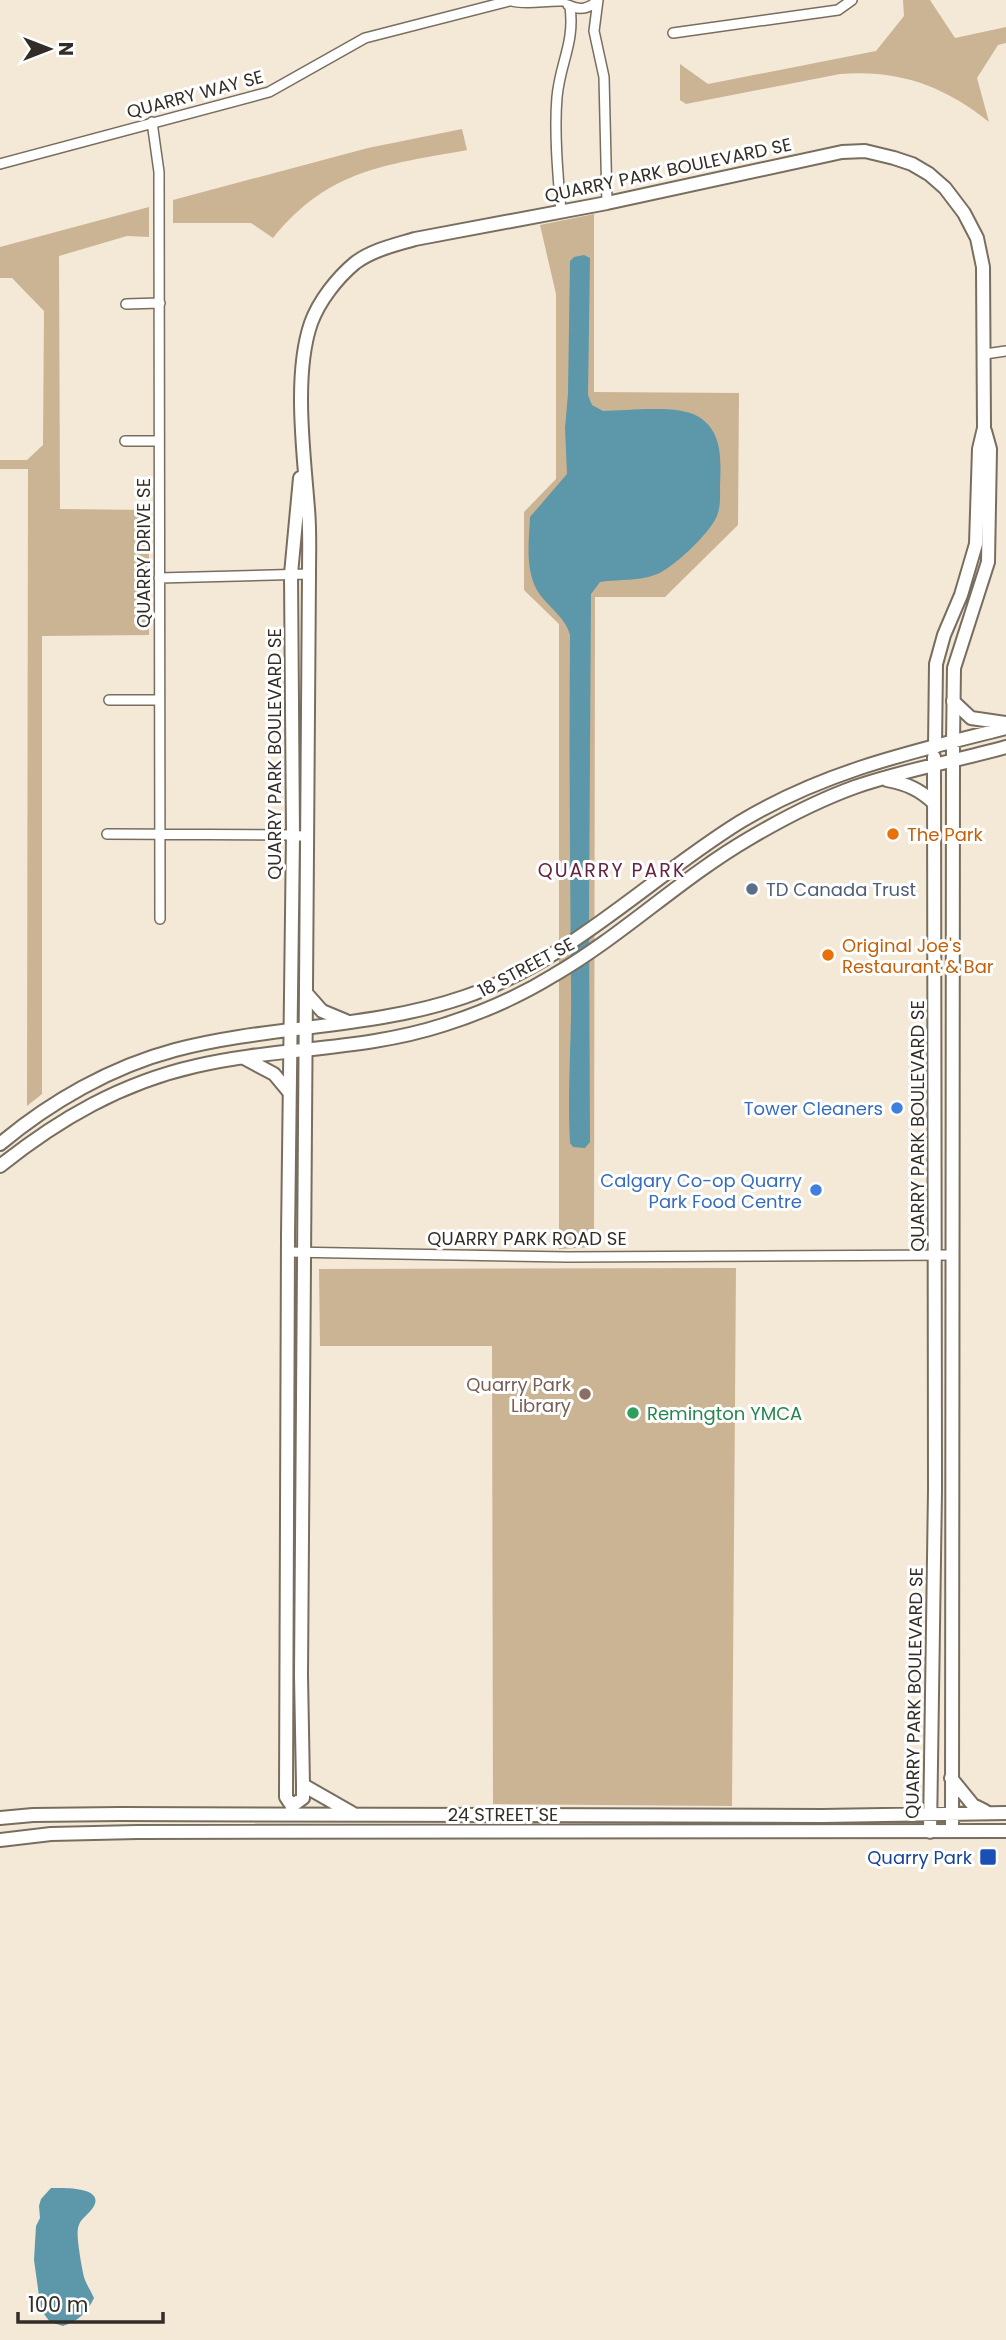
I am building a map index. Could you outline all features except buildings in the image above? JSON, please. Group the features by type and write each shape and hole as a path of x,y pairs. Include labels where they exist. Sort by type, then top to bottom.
{"main road":[{"name":"QUARRY PARK BOULEVARD SE","path":"291,1052 291,574 302,457 302,365 312,322 332,286 357,262 387,247 415,239 607,203 842,152 865,152 912,164 945,188 978,238 983,267 985,354 984,428 979,449 976,544 936,664 935,1490 930,1832"},
{"name":"QUARRY PARK BOULEVARD SE","path":"952,1831 953,701 954,668 988,562 990,449 984,428"},
{"name":"QUARRY PARK BOULEVARD SE","path":"302,457 308,512 309,574 305,1050"},
{"path":"953,701 971,718 1006,725"},
{"name":"18 STREET SE","path":"0,1144 31,1119 59,1102 114,1072 145,1059 212,1042 354,1023 429,1008 466,997 500,982 556,951 689,856 770,805 840,773 1006,725"},
{"name":"18 STREET SE","path":"0,1166 66,1118 100,1099 140,1082 185,1069 244,1058 390,1037 441,1026 512,998 586,955 748,839 827,799 883,779 1006,747"},
{"path":"883,779 920,790 934,803"},
{"path":"307,994 329,1015 354,1023"},
{"path":"291,1052 286,1797 292,1810 303,1798 301,1675 305,1050"},
{"path":"244,1058 274,1074 289,1092"},
{"path":"287,1479 303,1479"},
{"path":"951,1778 973,1805 991,1813"},
{"path":"303,1785 355,1815"},
{"name":"24 STREET SE","path":"0,1818 292,1810 355,1815 822,1816 1006,1813"},
{"name":"24 STREET SE","path":"0,1840 51,1834 137,1832 1006,1831"}],"street":[{"name":"QUARRY WAY SE","path":"0,164 269,92 365,38 512,0 522,3 555,0 585,8 598,0"},
{"path":"598,0 594,31 604,77 607,203"},
{"path":"673,33 838,10 852,0"},
{"path":"561,211 557,99 573,26 565,3"},
{"name":"QUARRY DRIVE SE","path":"152,122 159,172 160,919"},
{"path":"126,304 160,303"},
{"path":"985,354 1006,351"},
{"path":"125,442 159,441"},
{"path":"159,578 309,574"},
{"path":"109,700 159,700"},
{"path":"107,834 308,837"},
{"name":"QUARRY PARK ROAD SE","path":"288,1252 568,1256 953,1255"}],"shaded area":[{"path":"903,0 930,0 955,38 1006,27 1006,43 998,45 977,78 989,122 938,90 901,77 882,74 840,74 686,104 680,100 680,64 708,84 876,51 904,16"},
{"path":"462,129 467,150 384,166 337,184 315,197 273,238 251,223 173,223 173,200 368,148"},
{"path":"149,207 149,237 127,236 59,256 60,509 149,510 149,635 42,636 42,1094 27,1106 28,469 0,469 0,460 27,460 43,445 44,311 12,278 0,278 0,247"},
{"path":"594,214 594,392 739,393 738,525 665,597 595,597 594,1247 559,1249 559,624 524,590 524,512 556,479 556,294 540,225"},
{"path":"736,1268 732,1806 493,1804 492,1346 320,1346 319,1269"}],"water":[{"path":"584,255 590,258 588,395 592,405 603,411 666,409 699,417 713,431 719,448 721,467 718,514 707,532 693,547 656,575 600,582 591,594 590,1142 585,1148 573,1147 570,1143 569,1123 570,635 562,619 536,587 530,568 529,548 530,517 567,474 565,428 570,261 574,257"},
{"path":"51,2188 80,2190 93,2195 95,2199 94,2206 78,2228 84,2277 94,2298 82,2316 63,2326 50,2322 41,2310 34,2260 36,2226 40,2218 39,2206 41,2199"}],"place":[{"name":"The Park","path":"893,834"},
{"name":"TD Canada Trust","path":"752,889"},
{"name":"Original Joe's Restaurant & Bar","path":"828,955"},
{"name":"Tower Cleaners","path":"897,1108"},
{"name":"Calgary Co-op Quarry Park Food Centre","path":"816,1190"},
{"name":"Quarry Park Library","path":"585,1394"},
{"name":"Remington YMCA","path":"633,1413"},
{"name":"Quarry Park","path":"988,1857"}],"district":[{"name":"QUARRY PARK","path":"612,870"}]}
